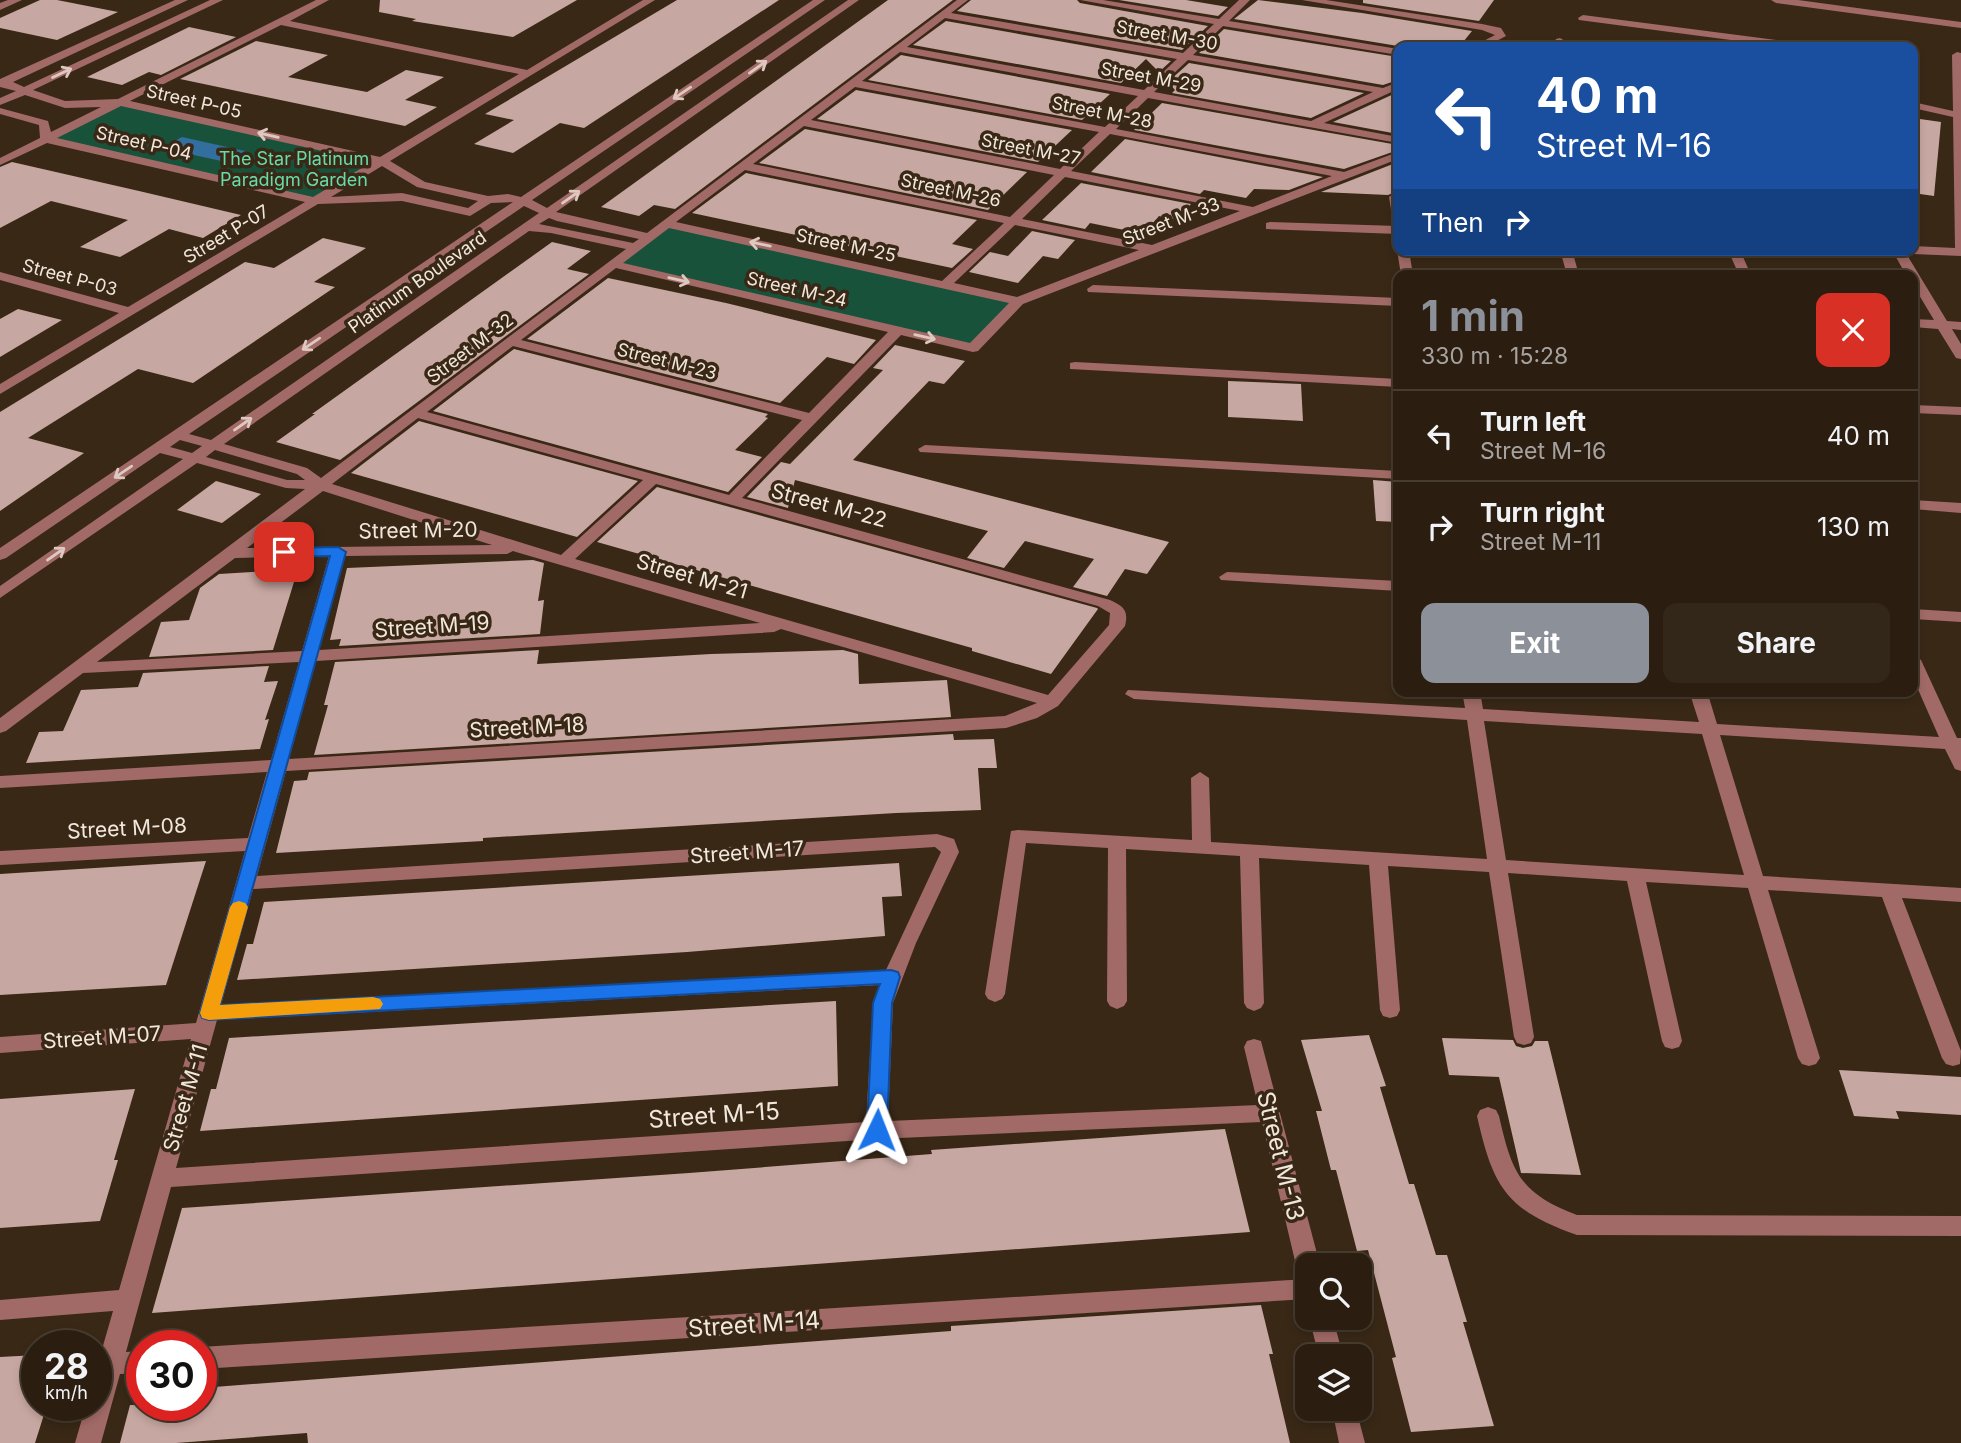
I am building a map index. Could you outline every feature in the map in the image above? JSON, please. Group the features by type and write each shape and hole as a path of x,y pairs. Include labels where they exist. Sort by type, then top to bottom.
{"street":[{"path":"0,7 17,0"},
{"path":"1,83 183,0"},
{"path":"0,102 218,0"},
{"path":"0,162 324,0"},
{"name":"Street P-07","path":"0,390 650,0"},
{"name":"Platinum Boulevard","path":"0,555 820,0"},
{"name":"Platinum Boulevard","path":"0,593 854,0"},
{"name":"Street M-32","path":"0,727 963,0"},
{"path":"1086,0 1393,51"},
{"path":"945,285 1245,0"},
{"path":"1307,0 1497,30 1501,36 1488,42"},
{"path":"1776,0 1810,2 1961,25"},
{"name":"Street M-30","path":"943,15 1384,91"},
{"path":"1583,18 1687,36 1752,42"},
{"path":"1687,36 1691,20"},
{"path":"280,22 528,73"},
{"name":"Street M-29","path":"898,49 1393,139"},
{"path":"1918,250 1961,252 1957,55"},
{"name":"Street P-05","path":"1,83 27,90 48,101 76,106 120,102 382,160"},
{"name":"Street M-28","path":"853,83 1344,175"},
{"path":"1312,124 1393,87"},
{"path":"20,114 48,101"},
{"path":"1918,106 1960,116"},
{"path":"0,111 20,114 44,123 46,139"},
{"path":"1918,113 1960,116"},
{"name":"Street M-27","path":"802,122 1253,210"},
{"name":"Street P-04","path":"46,139 315,201"},
{"name":"Street M-33","path":"973,348 1018,301 1393,157"},
{"path":"382,160 421,185 488,200 500,198 524,201 548,212 649,237"},
{"name":"Street M-26","path":"743,166 1152,249"},
{"path":"402,197 421,185"},
{"path":"315,201 402,197 470,212 488,200"},
{"path":"470,212 469,218 485,227 551,229 635,247"},
{"name":"Street M-25","path":"667,224 1018,301"},
{"path":"1270,226 1393,229"},
{"name":"Street M-24","path":"613,264 973,348"},
{"name":"Street P-03","path":"0,276 130,312"},
{"path":"1918,283 1961,355"},
{"path":"1093,289 1393,302"},
{"path":"1918,323 1961,326"},
{"path":"732,500 898,330"},
{"name":"Street M-23","path":"511,342 813,418"},
{"path":"1075,366 1393,383"},
{"path":"1918,409 1961,411"},
{"name":"Street M-22","path":"416,413 1104,603 1117,610 1117,626 1052,702"},
{"path":"178,435 302,471 321,485"},
{"path":"159,447 286,484 321,485"},
{"path":"925,449 1393,475"},
{"path":"564,561 653,479"},
{"name":"Street M-21","path":"321,485 522,549 1052,702"},
{"path":"1918,505 1961,508"},
{"name":"Street M-20","path":"230,553 522,549"},
{"name":"Street M-11","path":"112,1357 338,552"},
{"path":"1227,577 1393,586"},
{"path":"1918,614 1961,617"},
{"name":"Street M-19","path":"78,668 788,626"},
{"path":"1918,670 1956,744 1961,765"},
{"path":"1134,694 1956,744"},
{"path":"1472,697 1524,1037"},
{"path":"1700,697 1809,1058"},
{"name":"Street M-18","path":"0,782 279,763 1006,722 1031,714 1052,702"},
{"path":"1200,778 1202,847"},
{"path":"995,994 1018,835 1961,895"},
{"name":"Street M-17","path":"246,883 937,840 947,844 950,852 891,977 883,1003 877,1130"},
{"path":"1117,842 1117,1001"},
{"name":"Street M-08","path":"0,858 257,844"},
{"path":"1249,850 1254,1003"},
{"path":"1378,858 1390,1010"},
{"path":"1634,874 1672,1041"},
{"path":"1889,890 1953,1058"},
{"name":"Street M-07","path":"0,1045 207,1021 891,977"},
{"name":"Street M-13","path":"1254,1046 1305,1253"},
{"name":"Street M-15","path":"163,1178 877,1130 1270,1113"},
{"path":"1488,1116 1504,1175 1550,1216 1577,1225 1961,1227"},
{"name":"Street M-14","path":"217,1357 1295,1290"},
{"path":"0,1310 128,1300"},
{"name":"Street M-11","path":"88,1443 94,1421"},
{"path":"1347,1421 1352,1443"}],"green space":[{"name":"The Star Platinum Paradigm Garden","path":"120,102 382,161 315,201 46,139"},
{"path":"667,224 1018,301 973,348 613,264"}],"water":[{"path":"182,137 245,151 226,162 161,148"}],"building":[{"path":"40,0 57,0 118,12 57,40 0,28 0,18"},
{"path":"380,0 577,0 513,37 412,21 416,19 379,12"},
{"path":"677,0 779,0 584,128 560,123 513,153 474,144 514,120 485,114"},
{"path":"888,0 953,0 675,209 654,205 639,216 601,207"},
{"path":"971,0 1077,0 1080,3 1208,26 1182,50 957,11"},
{"path":"1119,0 1186,0 1228,7 1218,16"},
{"path":"1258,0 1472,31 1463,42 1393,42 1393,45 1234,19"},
{"path":"1363,0 1494,0 1479,21 1363,3"},
{"path":"946,21 1171,61 1159,72 1146,59 1121,83 913,45"},
{"path":"189,27 236,37 161,75 149,72 122,85 87,77"},
{"path":"1224,29 1393,56 1393,82 1383,85 1199,53"},
{"path":"256,41 328,55 288,77 367,92 406,70 444,77 405,100 437,107 405,126 180,79"},
{"path":"901,55 1110,94 1082,120 868,80"},
{"path":"1189,63 1364,93 1311,118 1172,93 1175,90 1168,82"},
{"path":"856,90 1072,130 1038,162 817,119"},
{"path":"1393,94 1393,133 1333,122"},
{"path":"1162,103 1393,144 1393,152 1344,169 1134,130"},
{"path":"1918,119 1941,122 1934,196 1918,194"},
{"path":"805,129 1027,172 988,210 759,163"},
{"path":"1125,139 1323,177 1289,190 1254,189 1246,198 1204,190 1200,194 1091,172"},
{"path":"12,162 241,215 203,238 169,229 120,257 80,247 128,220 51,201 0,228 0,167"},
{"path":"1393,164 1393,193 1388,195 1321,192"},
{"path":"746,173 977,220 952,244 973,249 952,268 692,213"},
{"path":"1081,183 1191,204 1176,220 1159,216 1144,234 1090,223 1085,229 1042,220"},
{"path":"1032,231 1075,240 1058,259 1043,256 1018,283 969,272 990,252 1008,256"},
{"path":"323,238 366,248 314,282 335,287 193,383 138,369 28,438 84,453 0,511 0,412 245,262 274,268"},
{"path":"552,242 591,251 567,269 589,274 340,460 276,442 315,414 312,414"},
{"path":"608,278 726,303 876,340 854,364 827,357 780,403 527,339"},
{"path":"18,309 62,320 0,357 0,319"},
{"path":"895,345 965,361 944,384 929,381 853,460 1169,542 1147,574 1125,569 1107,596 1073,587 1094,559 1025,541 1004,568 967,558 988,531 795,480 788,508 747,497 781,462 790,464 883,370 873,368"},
{"path":"514,349 768,414 765,417 768,418 735,450 762,457 728,492 433,411"},
{"path":"1228,381 1301,384 1303,421 1228,417"},
{"path":"419,421 638,481 577,537 351,473"},
{"path":"1373,480 1393,482 1393,522 1376,521"},
{"path":"216,481 261,494 222,523 177,510"},
{"path":"657,487 1098,609 1051,674 972,651 972,648 597,542"},
{"path":"533,560 544,563 538,601 544,600 540,634 339,646 341,639 330,640 347,568"},
{"path":"298,569 273,650 149,657 161,622 189,620 200,588 219,574"},
{"path":"539,650 537,664 843,650 858,654 859,684 947,680 951,717 314,755 328,705 324,705 335,662"},
{"path":"269,666 264,682 278,681 265,720 269,719 260,749 26,763 39,732 63,731 81,690 138,687 143,673"},
{"path":"953,734 954,740 994,739 997,768 978,768 981,810 483,838 483,841 276,853 294,781 307,780 309,772"},
{"path":"206,861 166,985 0,995 0,874"},
{"path":"899,863 902,896 882,897 885,936 687,952 237,980 247,944 253,944 264,902"},
{"path":"836,1001 838,1086 200,1131 211,1089 216,1089 229,1038"},
{"path":"1369,1035 1386,1086 1380,1087 1409,1184 1414,1184 1436,1255 1447,1255 1467,1322 1463,1322 1494,1426 1411,1432 1392,1358 1396,1357 1372,1265 1372,1253 1368,1250 1357,1251 1336,1170 1331,1170 1316,1111 1322,1111 1301,1040"},
{"path":"1442,1038 1513,1040 1516,1046 1523,1048 1532,1046 1535,1041 1548,1041 1581,1175 1521,1173 1499,1077 1449,1075"},
{"path":"1839,1070 1961,1077 1961,1115 1896,1111 1899,1119 1854,1116"},
{"path":"135,1089 114,1160 118,1160 100,1221 0,1228 0,1099"},
{"path":"1225,1129 1250,1232 152,1313 182,1208 689,1173 932,1154 931,1150"},
{"path":"1261,1305 1273,1354 1269,1354 1290,1443 308,1443 307,1433 176,1443 120,1443 126,1420 217,1421 217,1387 951,1331 951,1326"},
{"path":"21,1356 21,1421 42,1421 35,1443 0,1443 0,1357"}],"slow traffic":[{"path":"239,907 209,1013 373,1004"}],"route":[{"path":"284,552 338,552 209,1013 891,977 883,1003 877,1130"}]}
